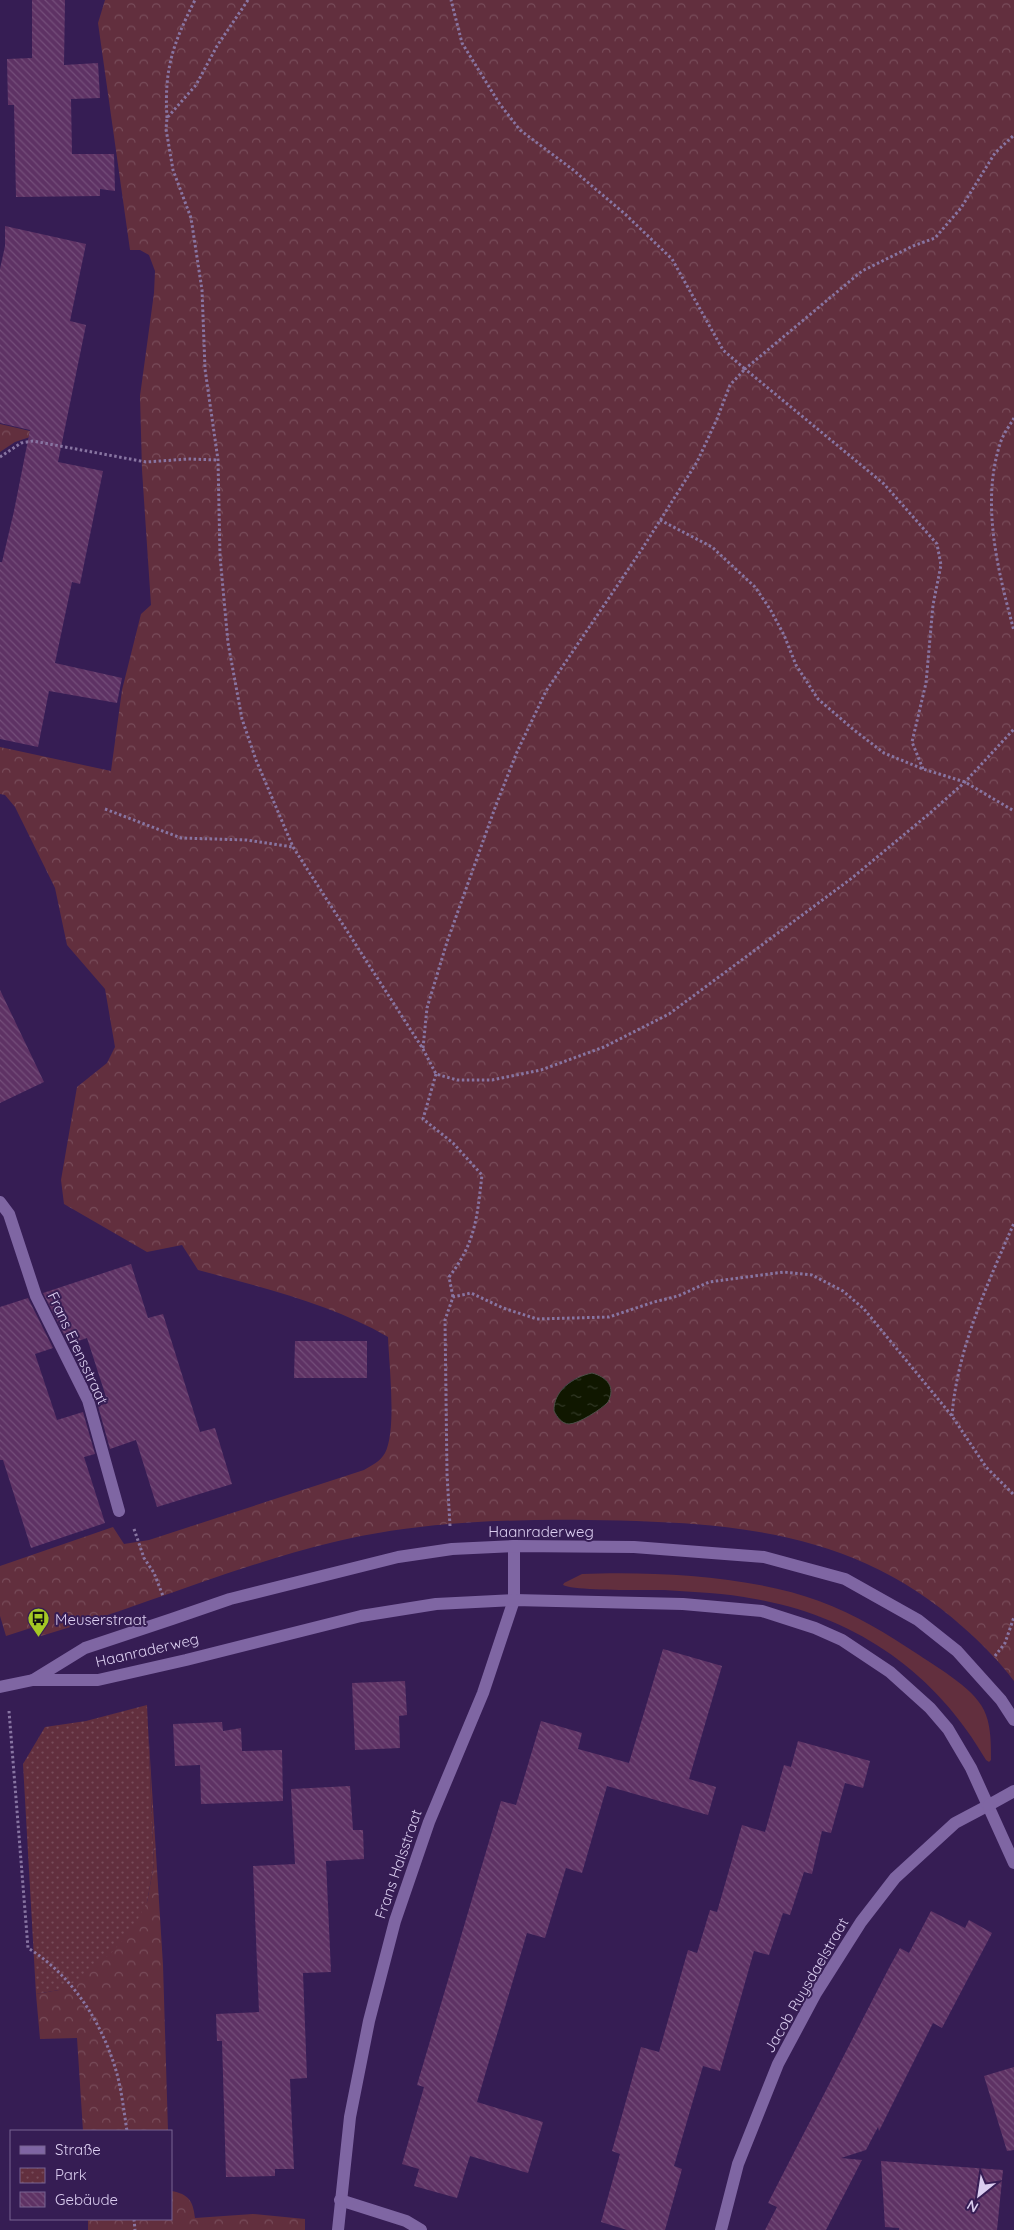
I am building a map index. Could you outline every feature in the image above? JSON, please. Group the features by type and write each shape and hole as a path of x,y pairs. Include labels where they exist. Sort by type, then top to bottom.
{"street":[{"name":"Frans Erensstraat","path":"0,1202 9,1214 36,1296 88,1400 120,1511"},
{"name":"Haanraderweg","path":"33,1680 86,1648 230,1599 398,1557 452,1549 514,1546 634,1547 764,1558 846,1579 918,1620 957,1651 1001,1700 1014,1720"},
{"name":"Frans Halsstraat","path":"338,2230 350,2117 370,2021 395,1921 429,1822 482,1692 514,1600 514,1546"},
{"name":"Haanraderweg","path":"4,1687 33,1680 98,1680 361,1616 436,1604 514,1600 683,1604 762,1611 815,1628 842,1640 890,1672 930,1708 948,1729 971,1768 1014,1864"},
{"path":"989,1805 1014,1791"},
{"name":"Jacob Ruysdaelstraat","path":"721,2230 738,2164 778,2064 821,1985 861,1922 895,1878 956,1823 989,1805"},
{"path":"340,2200 406,2221 421,2230"}],"path":[{"path":"195,0 176,36 170,58 166,94 168,118 166,128 173,170 191,218 202,290 205,369 218,460 223,604 242,718 256,760 293,847 423,1049 436,1074 423,1119 453,1143 482,1175 476,1222 464,1256 449,1277 453,1297 445,1320 446,1474 452,1549"},
{"path":"168,118 196,85 216,46 248,0"},
{"path":"451,0 462,43 480,76 520,130 619,209 672,259 723,350 884,484 937,544 941,565 933,605 926,683 912,742 923,769"},
{"path":"423,1049 427,1008 447,942 517,752 546,692 697,462 718,419 730,385 745,369 862,271 913,246 935,238 961,208 995,153 1014,135"},
{"path":"1014,418 1001,441 993,478 991,520 1006,600 1014,631"},
{"path":"0,457 20,443 33,441 146,462 188,459 218,460"},
{"path":"660,520 712,547 755,587 770,609 796,665 818,699 884,753 923,769 965,782 1014,811"},
{"path":"436,1074 458,1080 492,1080 541,1070 604,1047 669,1014 852,878 965,782 1014,729"},
{"path":"105,809 181,838 246,840 293,847"},
{"path":"952,1416 958,1375 971,1330 1014,1223"},
{"path":"453,1297 471,1292 503,1308 537,1319 609,1317 678,1296 709,1282 784,1272 812,1275 843,1291 864,1309 952,1416 986,1467 1014,1495"},
{"path":"144,1558 158,1582"},
{"path":"979,1675 1005,1643 1014,1617"},
{"path":"4,1687 28,1948 58,1970 76,1991 90,2012 112,2058 118,2076 127,2130"}],"green space":[{"path":"105,0 1014,0 1014,1681 990,1653 964,1628 922,1595 879,1570 834,1551 788,1538 740,1529 640,1521 492,1521 428,1526 365,1535 260,1563 41,1636 37,1626 6,1636 0,1616 0,1566 113,1527 124,1544 149,1540 364,1470 381,1459 385,1453 391,1429 388,1337 366,1325 320,1306 198,1270 182,1245 147,1252 64,1204 61,1180 77,1087 107,1063 115,1047 105,989 67,945 55,888 15,807 5,795 0,794 0,747 111,771 122,690 141,614 151,605 142,470 140,396 154,293 155,271 149,255 140,250 130,250 98,23","holes":["579,1377 604,1378 610,1386 586,1417 576,1422 557,1417 555,1405 563,1388"]},
{"path":"0,424 30,431 30,437 15,442 0,452"},
{"path":"640,1573 733,1581 792,1593 819,1601 845,1612 883,1632 919,1655 957,1681 975,1697 982,1706 988,1720 991,1760 989,1762 986,1760 966,1729 943,1700 917,1675 889,1653 827,1619 792,1607 732,1595 664,1590 595,1589 563,1585 582,1574"},
{"path":"147,1705 154,1864 147,1902 132,1930 112,1952 82,1978 59,1990 36,1994 23,1764 45,1727 86,1721"},
{"path":"148,1726 163,1965 168,2130 83,2130 77,2038 40,2039 36,1994 59,1990 147,1902 154,1864"},
{"path":"172,2191 182,2194 189,2199 195,2218 253,2214 305,2219 305,2230 88,2230 88,2220 172,2220"}],"water":[{"path":"592,1373 602,1377 609,1383 611,1392 608,1402 584,1419 569,1424 564,1423 554,1411 557,1397 565,1386 578,1378"}],"building":[{"path":"32,0 65,0 64,65 98,63 100,98 71,99 72,154 114,154 115,191 100,189 100,196 16,197 14,105 8,105 7,59 32,58"},
{"path":"5,226 86,244 70,321 86,325 58,462 103,471 80,584 72,582 55,663 122,678 117,703 49,691 38,747 0,739 0,562 2,562 14,511 30,430 0,423 0,269 5,246"},
{"path":"0,990 44,1082 0,1103"},
{"path":"131,1264 148,1318 163,1314 200,1432 215,1428 232,1484 157,1507 136,1440 110,1449 98,1406 108,1403 87,1338 69,1344 43,1293"},
{"path":"28,1298 53,1348 35,1354 57,1420 83,1412 95,1454 84,1457 105,1523 31,1548 3,1460 0,1460 0,1307"},
{"path":"295,1341 367,1341 367,1378 294,1378"},
{"path":"663,1649 722,1666 689,1779 716,1787 708,1815 607,1786 582,1873 566,1868 545,1938 527,1933 477,2102 543,2122 528,2173 470,2156 457,2198 414,2186 419,2169 402,2164 424,2087 417,2085 501,1801 516,1805 541,1721 582,1733 578,1749 629,1763"},
{"path":"405,1681 407,1715 399,1716 400,1748 355,1750 352,1683"},
{"path":"222,1722 223,1731 241,1728 242,1751 282,1750 283,1801 201,1804 200,1765 175,1766 173,1724"},
{"path":"798,1741 870,1761 863,1788 845,1783 831,1833 822,1831 812,1874 804,1872 790,1915 783,1913 769,1955 754,1951 720,2071 703,2066 674,2166 682,2169 665,2230 627,2230 601,2222 620,2154 612,2151 641,2047 659,2052 688,1950 697,1953 710,1910 717,1912 742,1825 765,1832 784,1765 791,1767"},
{"path":"350,1786 353,1830 363,1830 364,1859 326,1861 331,1972 303,1973 307,2078 290,2079 294,2169 275,2169 275,2176 226,2177 222,2041 217,2041 216,2014 259,2012 253,1866 295,1864 291,1789"},
{"path":"931,1911 965,1928 969,1920 992,1933 942,2028 933,2023 879,2131 878,2127 866,2150 841,2158 862,2160 826,2230 765,2230 777,2207 768,2203 890,1966 900,1948 909,1953"},
{"path":"1014,2067 1014,2150 1007,2151 984,2076"},
{"path":"881,2161 1003,2170 997,2230 899,2230 899,2228 885,2227"}],"place":[{"name":"Meuserstraat","path":"39,1638"}]}
